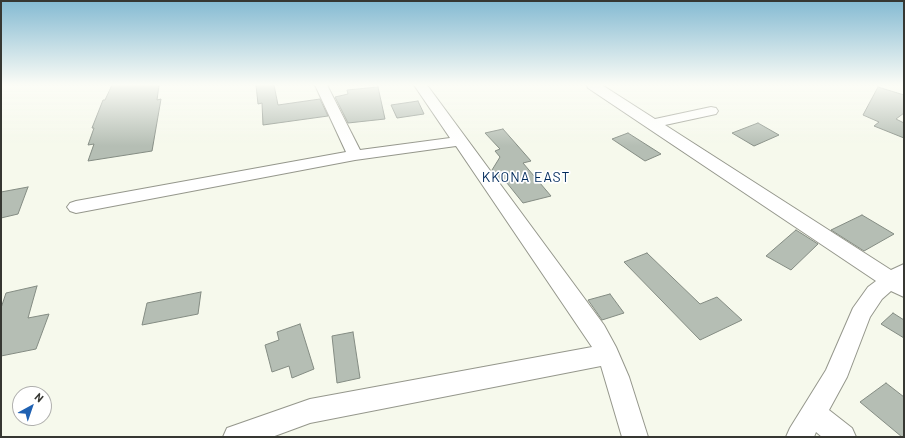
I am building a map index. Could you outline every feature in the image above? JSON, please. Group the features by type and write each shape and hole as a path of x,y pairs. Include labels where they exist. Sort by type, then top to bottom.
{"street":[{"path":"331,105 355,155"},
{"path":"434,105 596,332 608,354 617,378 635,437"},
{"path":"623,105 899,280 875,293 861,314 835,377 799,437"},
{"path":"652,124 712,110"},
{"path":"76,207 355,155 459,141"},
{"path":"236,437 310,411 608,354"},
{"path":"813,414 843,437"}],"building":[{"path":"101,105 160,105 152,151 88,161 94,144 88,145 94,128 92,128"},
{"path":"262,105 323,105 328,116 263,125"},
{"path":"339,105 382,105 385,119 348,123"},
{"path":"391,105 420,105 424,114 397,118"},
{"path":"868,105 904,105 904,113 896,119 904,123 904,138 874,126 879,122 863,115"},
{"path":"758,123 779,135 754,146 732,133"},
{"path":"503,129 531,161 523,163 551,196 523,203 507,183 500,181 492,170 500,157 495,151 500,149 485,133"},
{"path":"628,133 661,154 645,161 612,139"},
{"path":"28,187 18,214 1,218 1,192"},
{"path":"862,215 894,234 864,251 831,230"},
{"path":"796,230 818,244 791,270 766,256"},
{"path":"647,253 700,304 717,297 742,320 700,340 624,262"},
{"path":"37,286 28,318 49,314 36,349 1,356 1,308 6,293"},
{"path":"201,292 198,314 142,325 147,303"},
{"path":"610,294 624,313 602,320 588,300"},
{"path":"893,313 904,320 904,338 881,324"},
{"path":"300,324 314,369 292,378 289,366 272,372 265,345 279,340 277,332"},
{"path":"353,332 360,378 337,383 332,336"},
{"path":"886,383 904,397 904,437 902,437 860,402"}],"district":[{"name":"KKONA EAST","path":"526,177"}]}
